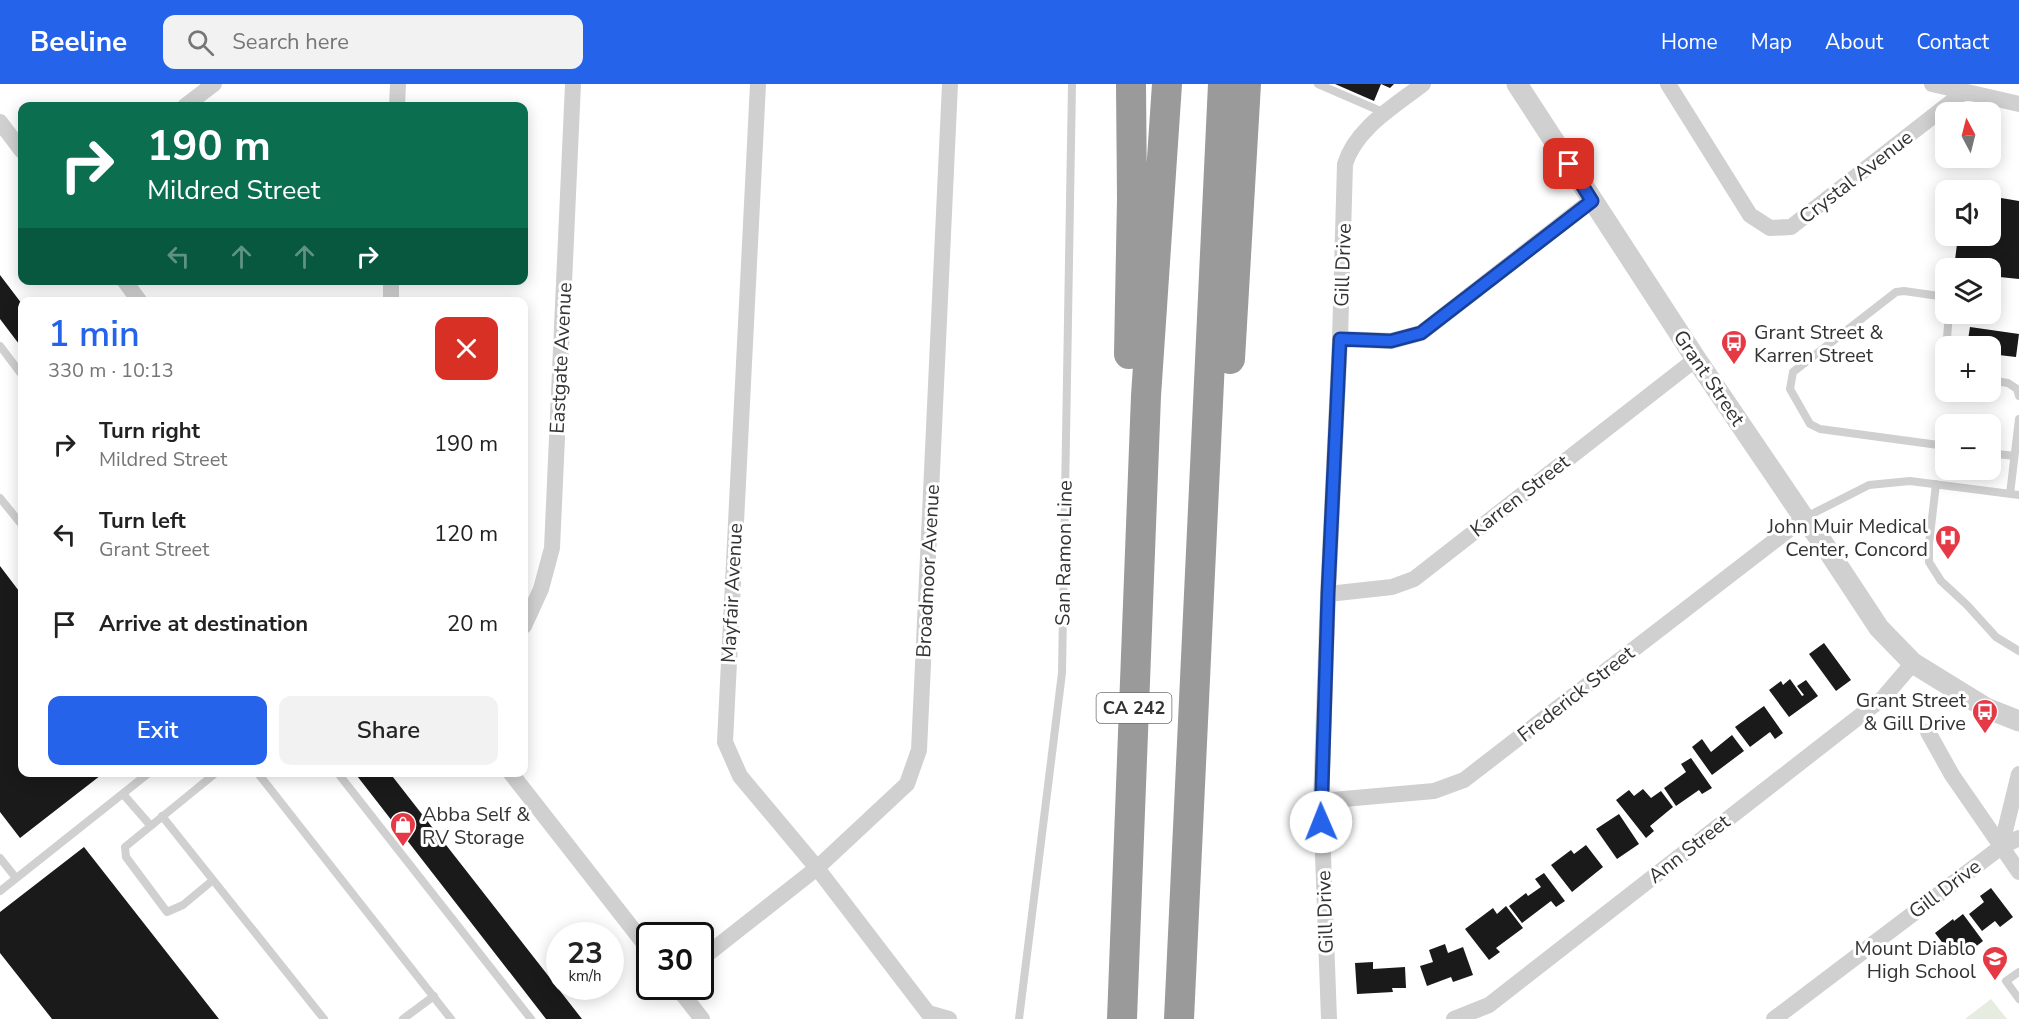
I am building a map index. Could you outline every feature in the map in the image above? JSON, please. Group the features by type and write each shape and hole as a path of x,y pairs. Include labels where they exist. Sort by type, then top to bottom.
{"highway":[{"path":"1131,84 1132,210 1129,370 1146,396"},
{"name":"CA 242","path":"1122,1019 1146,396 1167,84"},
{"name":"CA 242","path":"1179,1019 1223,84"},
{"path":"1200,568 1214,536 1233,317 1246,84"}],"street":[{"path":"190,102 214,84"},
{"path":"397,102 398,84"},
{"name":"Eastgate Avenue","path":"528,617 541,589 552,548 573,84"},
{"name":"Mayfair Avenue","path":"758,84 725,742 740,776 817,868 928,1013 949,1019"},
{"name":"Broadmoor Avenue","path":"714,949 817,868 907,784 919,750 950,84"},
{"name":"Gill Drive","path":"1329,1019 1321,801 1346,164 1350,150 1368,129 1423,84"},
{"name":"Grant Street","path":"1517,84 1696,359 1879,628 1913,663 1986,708 2019,721"},
{"name":"Crystal Avenue","path":"1668,84 1750,215 1770,228 1791,227 1964,92"},
{"path":"1932,84 2019,104"},
{"path":"0,122 18,145"},
{"path":"1340,339 1391,341 1421,333 1592,201"},
{"name":"Karren Street","path":"1328,594 1392,587 1414,579 1696,359"},
{"name":"Frederick Street","path":"1321,801 1434,791 1464,780 1804,518"},
{"name":"Ann Street","path":"1454,1019 1489,1005 1883,698 1913,663"},
{"path":"1928,732 1952,775 2019,872"},
{"name":"Gill Drive","path":"2001,847 2019,774"},
{"path":"514,777 636,933"},
{"name":"Gill Drive","path":"1774,1019 2001,847 2019,838"},
{"path":"687,1000 702,1019"}],"lane":[{"name":"San Ramon Line","path":"1018,1019 1062,673 1072,84"},
{"path":"1318,84 1385,113"},
{"path":"1935,295 1896,292 1792,372 1790,389 1810,424 1820,429 1935,445"},
{"path":"0,346 18,370"},
{"path":"2001,382 2008,383 2018,390"},
{"path":"1804,518 1869,485 1910,481 2015,495 2014,456 2019,418"},
{"path":"2001,454 2014,456"},
{"path":"1936,484 1929,562 1941,581 1996,637 2019,651"},
{"path":"0,498 18,520"},
{"path":"0,891 144,777"},
{"path":"211,777 125,847 126,857 167,912 183,905 213,880"},
{"path":"261,777 451,1019"},
{"path":"341,777 531,1019"},
{"path":"123,794 150,825"},
{"path":"162,816 324,1019"},
{"path":"0,858 16,878"},
{"path":"2019,972 2006,981 2019,999"},
{"path":"403,1019 434,996"}],"shaded area":[{"path":"1991,999 2007,1019 1965,1019"}],"building":[{"path":"1335,84 1381,84 1374,101"},
{"path":"1381,84 1394,84 1390,88"},
{"path":"2001,198 2019,201 2019,279 2001,277 2001,258 1955,258 1957,246 2001,246"},
{"path":"0,275 18,299 18,343 0,319"},
{"path":"1970,327 2019,334 2016,357 2001,355 2001,336 1969,336"},
{"path":"0,566 18,590 18,777 99,777 20,838 0,812"},
{"path":"1824,643 1851,680 1836,691 1809,654"},
{"path":"1790,679 1802,696 1804,695 1797,686 1806,680 1818,696 1789,717 1769,690 1781,681 1783,685"},
{"path":"1764,706 1783,733 1775,739 1770,732 1750,747 1735,727"},
{"path":"1732,735 1744,751 1712,775 1692,747 1702,739 1711,752"},
{"path":"1691,758 1712,788 1702,794 1699,790 1676,806 1664,788 1686,772 1681,764"},
{"path":"358,777 393,777 546,973 546,1000 567,1000 582,1019 546,1019"},
{"path":"1643,789 1651,798 1661,791 1673,807 1650,826 1654,831 1646,838 1616,800 1629,790 1634,796"},
{"path":"1619,814 1639,844 1617,859 1596,829"},
{"path":"1586,845 1603,867 1572,892 1551,865 1571,850 1574,854"},
{"path":"84,847 219,1019 52,1019 0,953 0,912"},
{"path":"1544,873 1565,901 1556,907 1551,901 1522,923 1509,906 1526,893 1528,896 1541,887 1535,879"},
{"path":"1991,888 2013,917 2000,927 1995,921 1982,931 1969,914 1984,902 1980,896"},
{"path":"1506,906 1523,928 1496,948 1500,952 1489,960 1465,929 1493,908 1497,914"},
{"path":"1963,914 1983,941 1969,952 1960,941 1948,950 1935,933"},
{"path":"1445,944 1448,953 1463,947 1473,975 1453,982 1451,977 1427,986 1420,966 1433,962 1429,950"},
{"path":"1373,962 1373,969 1405,967 1406,988 1392,988 1393,992 1357,994 1355,963"}],"place":[{"name":"Grant Street & Karren Street","path":"1734,366"},
{"name":"John Muir Medical Center, Concord","path":"1948,561"},
{"name":"Grant Street & Gill Drive","path":"1985,735"},
{"name":"Abba Self & RV Storage","path":"403,848"},
{"name":"Mount Diablo High School","path":"1995,982"}],"route":[{"path":"1321,822 1328,594 1340,339 1391,341 1421,333 1592,201 1569,164"}]}
